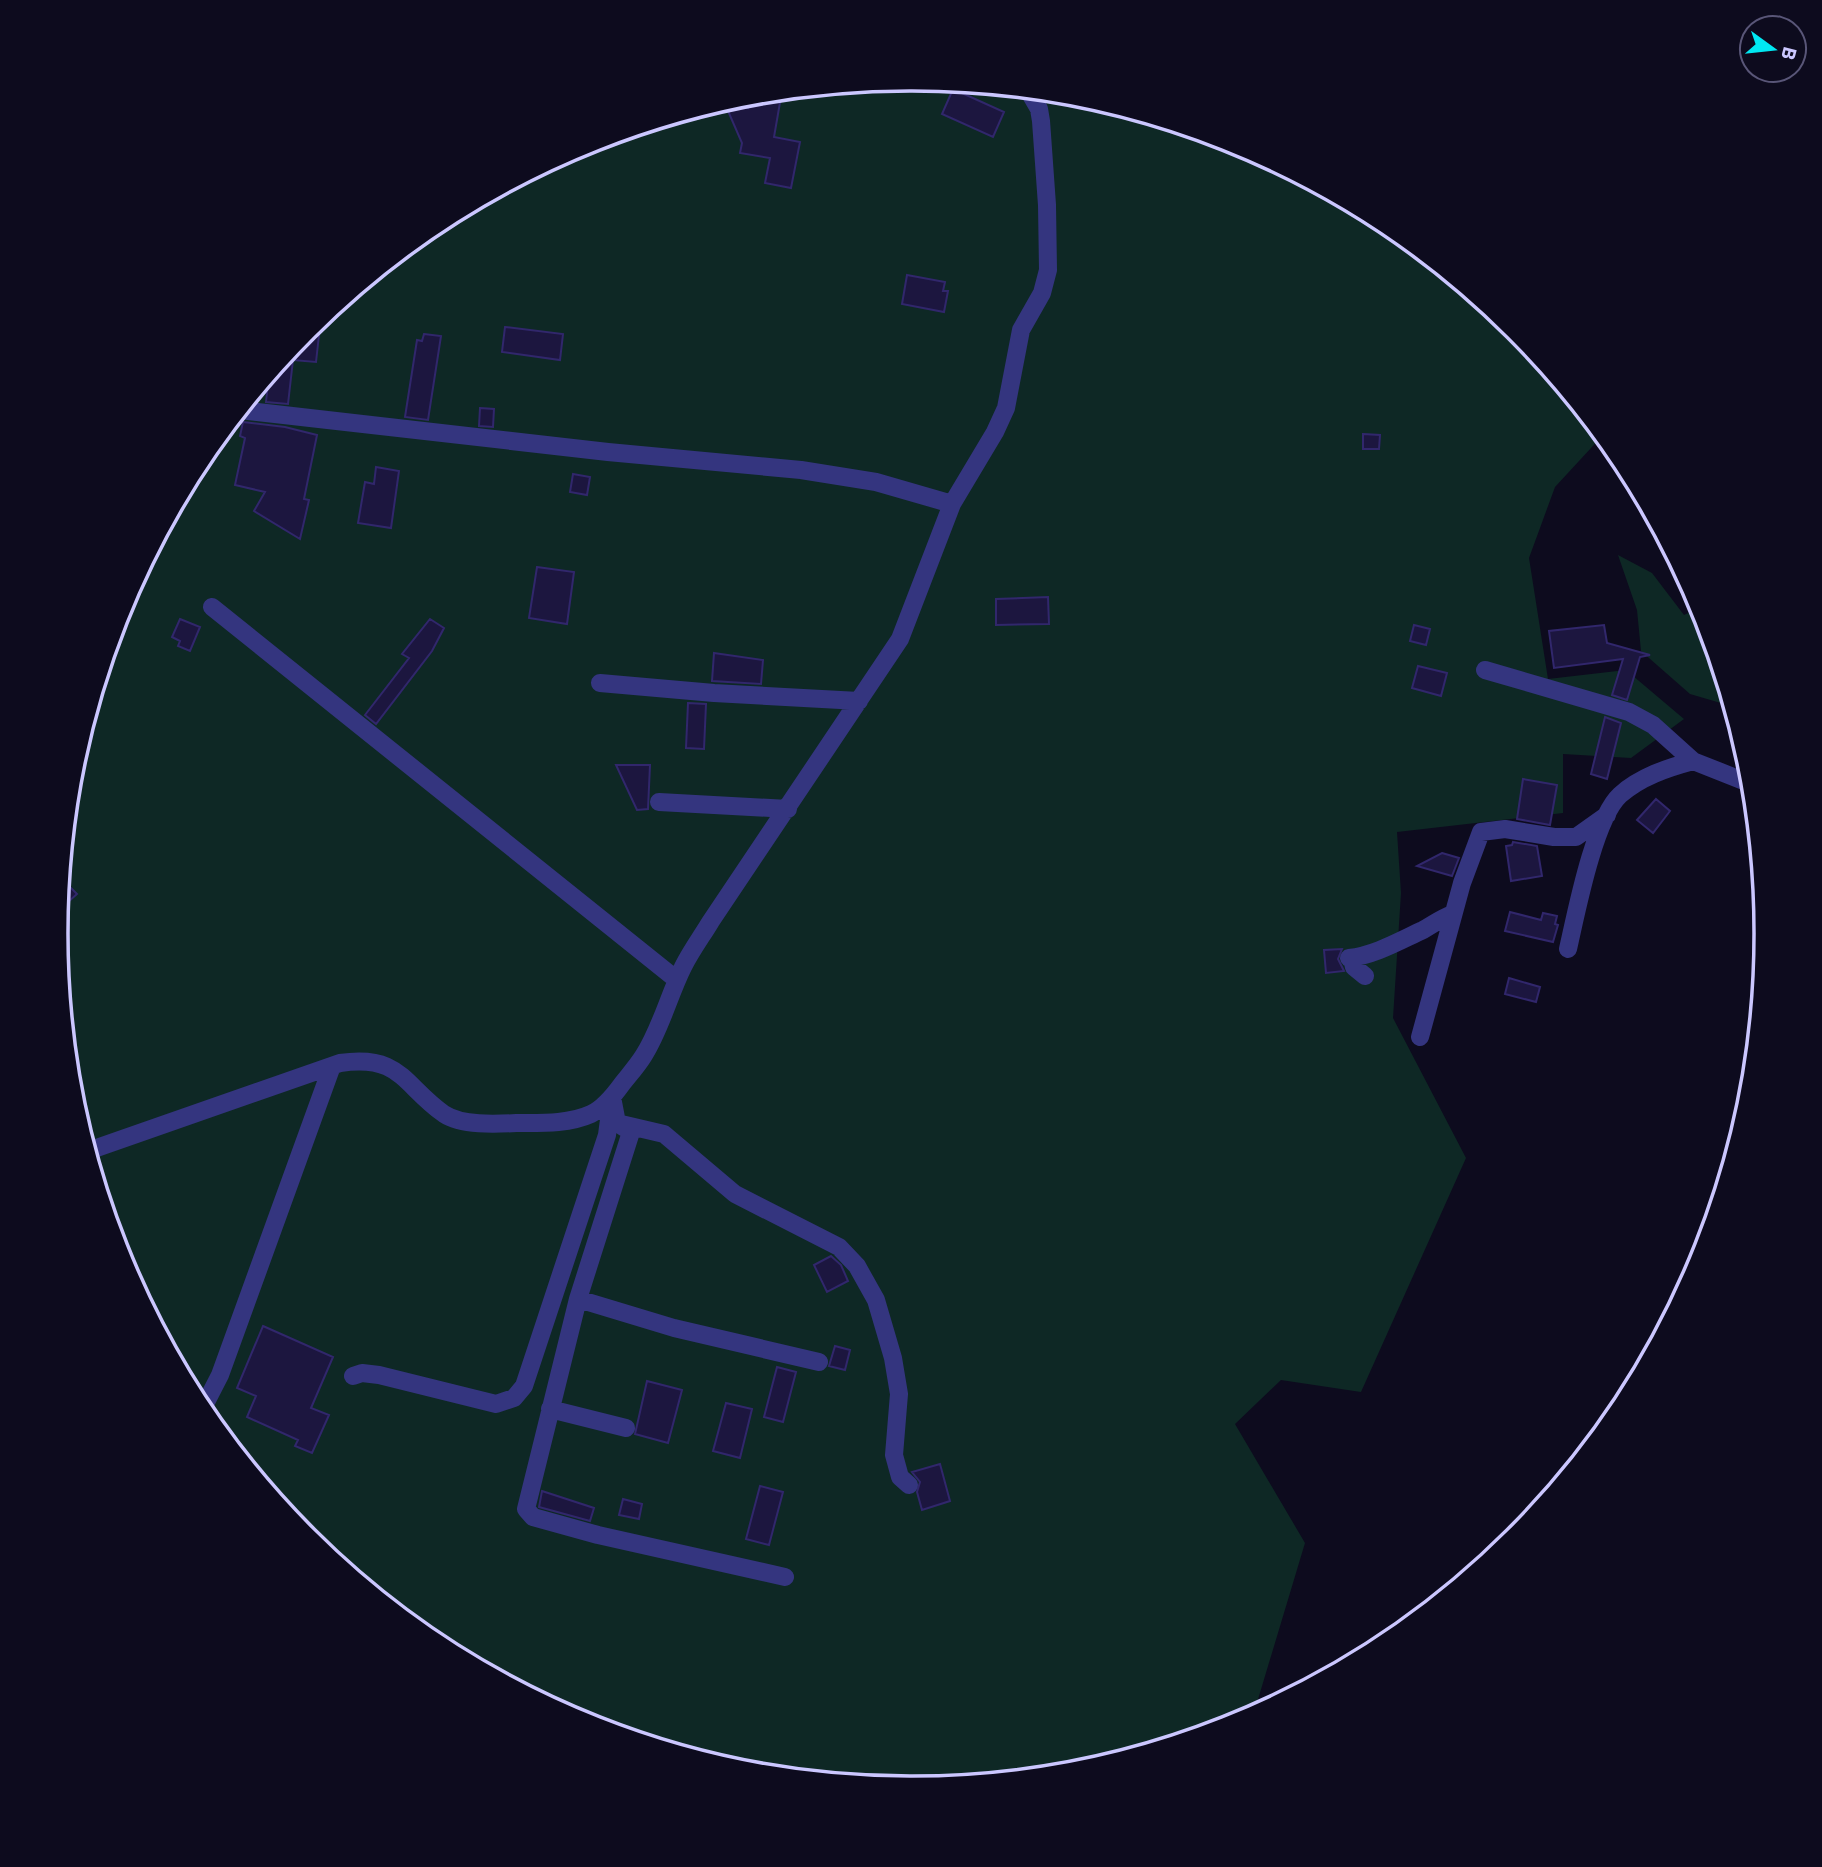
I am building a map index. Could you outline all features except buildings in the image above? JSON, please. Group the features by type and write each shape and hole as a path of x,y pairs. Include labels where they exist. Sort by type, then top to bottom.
{"street":[{"path":"96,1148 332,1066 356,1061 373,1061 388,1066 402,1074 434,1106 450,1117 468,1121 516,1124 572,1120 594,1113 612,1097 645,1054 683,966 711,921 900,639 952,504 995,432 1006,408 1021,330 1042,293 1048,270 1041,121 1034,100"},
{"path":"249,412 608,452 801,470 876,482 952,504"},
{"path":"212,607 677,980"},
{"path":"1485,670 1629,712 1653,725 1693,761 1740,779"},
{"path":"600,683 713,693 859,701"},
{"path":"1567,949 1593,847 1618,796 1657,771 1693,761"},
{"path":"659,802 788,809"},
{"path":"1420,1037 1453,914 1481,832 1505,830 1554,837 1576,837 1607,815"},
{"path":"1365,976 1354,967 1350,958 1384,948 1426,928 1440,918 1453,914"},
{"path":"208,1399 220,1375 332,1066"},
{"path":"612,1097 617,1123 631,1132 578,1299 526,1510 533,1517 598,1535 785,1577"},
{"path":"354,1376 362,1373 379,1375 496,1404 514,1398 524,1386 602,1148 612,1097"},
{"path":"617,1123 664,1134 735,1194 839,1247 856,1266 876,1300 893,1359 899,1394 894,1455 900,1477 909,1485"},
{"path":"578,1299 674,1328 819,1362"},
{"path":"550,1409 626,1428"}],"green space":[{"path":"911,91 1021,98 1075,107 1182,135 1234,155 1284,178 1379,233 1467,300 1507,338 1545,378 1596,443 1555,487 1529,558 1548,679 1626,670 1684,719 1631,758 1563,754 1563,813 1397,832 1401,893 1393,1018 1466,1158 1361,1392 1281,1380 1235,1424 1305,1543 1257,1701 1234,1712 1129,1748 1021,1769 911,1776 801,1769 693,1748 640,1732 538,1689 443,1634 355,1567 315,1529 242,1447 210,1402 181,1355 132,1256 97,1152 84,1098 75,1044 68,934 75,823 84,769 97,715 132,611 181,512 210,465 242,420 315,338 355,300 443,233 538,178 588,155 693,119 747,107 801,98"},
{"path":"1618,555 1652,573 1684,615 1690,612 1721,703 1690,694 1641,651 1637,610"}]}
